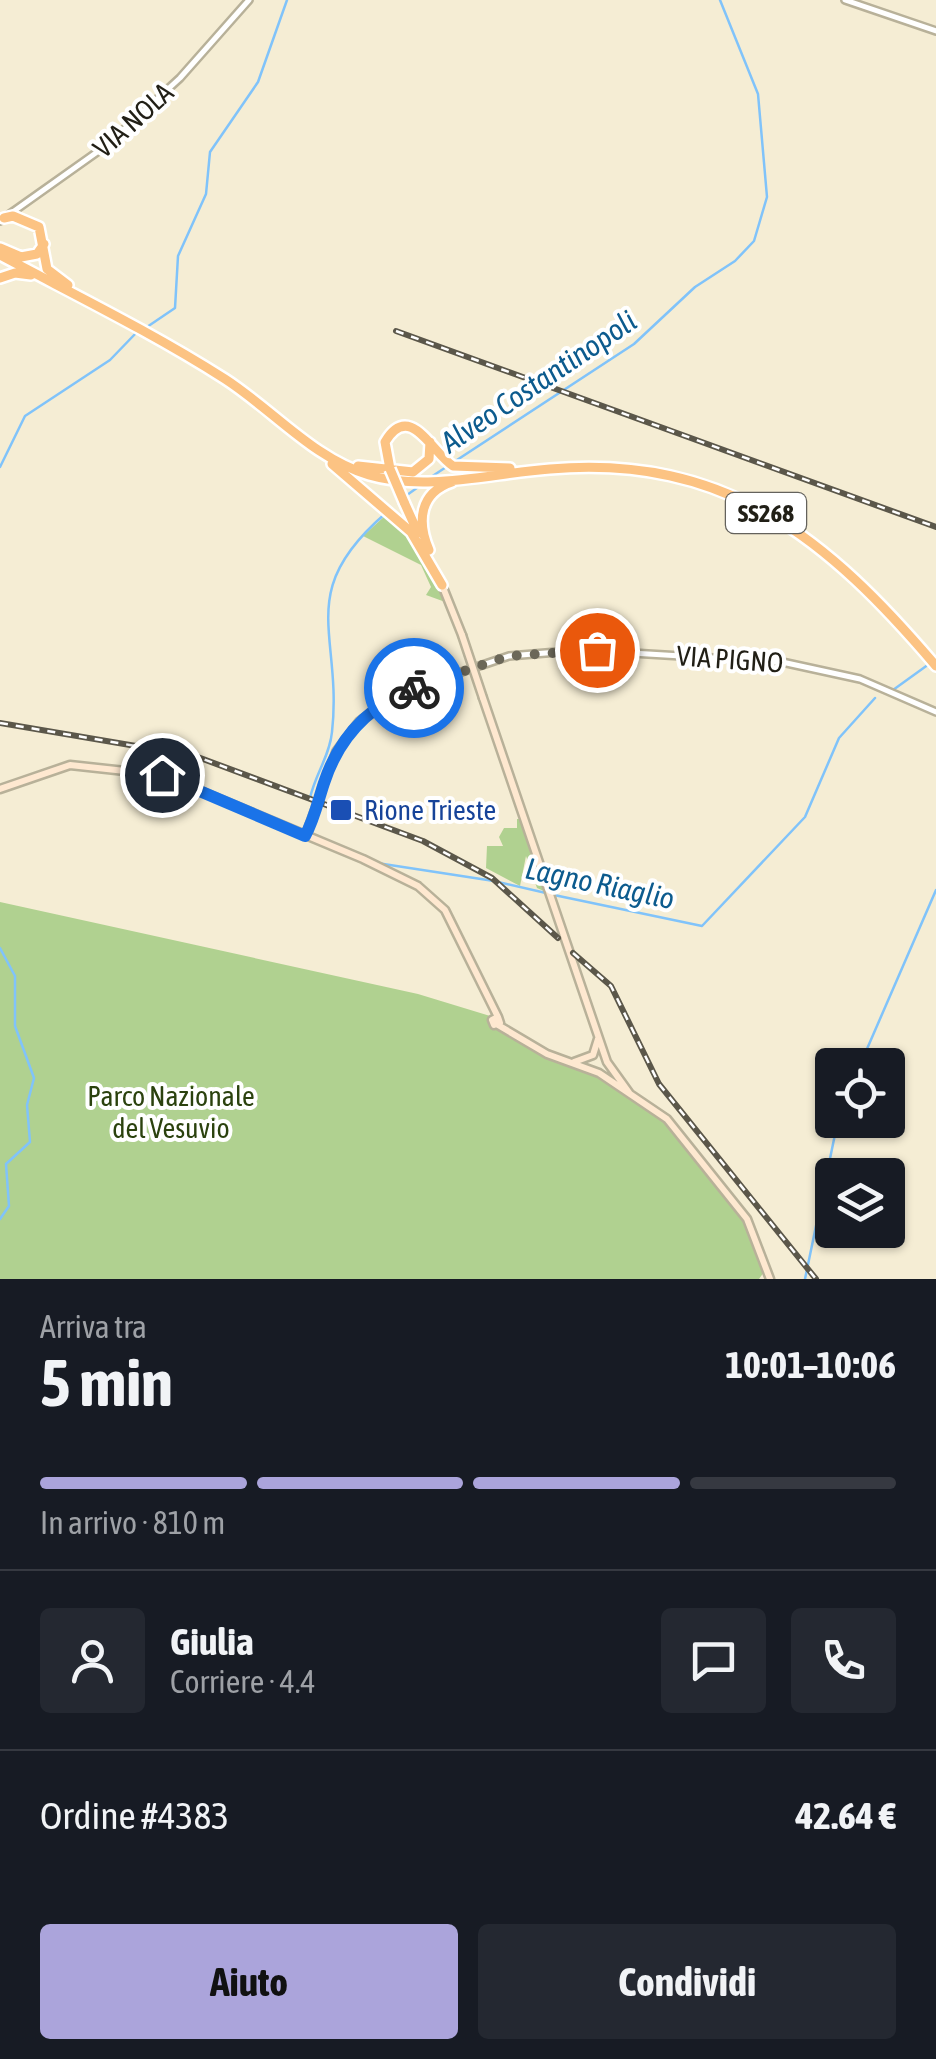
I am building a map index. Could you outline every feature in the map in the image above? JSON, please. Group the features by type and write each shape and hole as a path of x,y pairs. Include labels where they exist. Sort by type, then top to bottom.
{"highway":[{"path":"2,219 18,213"},
{"name":"SS268","path":"18,213 39,228 45,241 47,269 93,301"},
{"path":"0,251 31,257 45,241"},
{"name":"SS268","path":"0,251 228,378 289,423 358,466 425,480 439,475 515,470 632,470 693,484 745,502 833,556 936,662"},
{"name":"SS268","path":"0,251 136,326"},
{"name":"SS268","path":"0,278 28,274 62,288"},
{"name":"SS268","path":"289,423 336,462 368,475 425,480 515,470"},
{"path":"442,586 390,469 384,448 395,430 412,427 429,439 450,464 515,470"},
{"path":"358,466 414,472 429,459 429,439"},
{"path":"308,442 417,538 442,586"},
{"path":"442,586 421,527 429,496 448,484 515,470"}],"main road":[{"path":"442,586 598,1038 607,1062 630,1094"},
{"path":"0,789 70,766 162,775 364,858 431,896 450,916 497,1019 511,1032 592,1069 667,1119 747,1219 770,1279"},
{"path":"570,1062 593,1055 598,1038"},
{"path":"579,1064 607,1062"},
{"path":"592,1069 602,1068 607,1062"}],"street":[{"name":"VIA NOLA","path":"18,213 107,146 180,78 248,0"},
{"path":"845,0 936,31"},
{"name":"VIA PIGNO","path":"305,836 336,751 359,721 399,694 509,656 582,650 782,662 860,678 936,712"}],"green space":[{"path":"387,514 424,558 448,603 426,595 431,587 421,565 363,536"},
{"path":"517,819 522,819 546,892 537,888 526,856 520,886 486,868 487,846 503,846 499,837 504,828 517,828"},
{"name":"Parco Nazionale del Vesuvio","path":"0,902 418,994 500,1019 532,1044 627,1087 670,1120 749,1219 769,1265 759,1279 0,1279"}],"waterway":[{"path":"144,329 175,308 178,256 206,194 210,152 258,82 287,0"},
{"name":"Alveo Costantinopoli","path":"431,477 634,344 695,287 735,261 754,241 767,197 758,94 720,0"},
{"path":"0,467 25,416 110,360 137,332"},
{"name":"Alveo Costantinopoli","path":"407,495 421,485"},
{"name":"Alveo Costantinopoli","path":"310,798 332,732 334,697 328,615 331,591 340,567 357,541 386,513"},
{"name":"Lagno Riaglio","path":"893,690 936,659"},
{"name":"Lagno Riaglio","path":"554,895 702,926 805,817 839,738 875,698"},
{"name":"Lagno Riaglio","path":"377,863 494,881"},
{"name":"Lagno Riaglio","path":"498,882 546,893"},
{"path":"867,1048 936,890"},
{"path":"0,948 15,976 15,1026 34,1078 27,1105 30,1142 6,1164 9,1206 0,1219"},
{"path":"805,1279 834,1138"}],"railway":[{"path":"396,331 936,527"},
{"path":"0,723 195,756 423,841 492,878 558,938"},
{"path":"573,953 611,986 659,1084 816,1279"}],"way so far":[{"path":"414,688 509,656 597,650"}],"place":[{"name":"Rione Trieste","path":"341,810"}],"route":[{"path":"162,775 190,783 305,836 336,751 347,736 373,710 414,688"}]}
